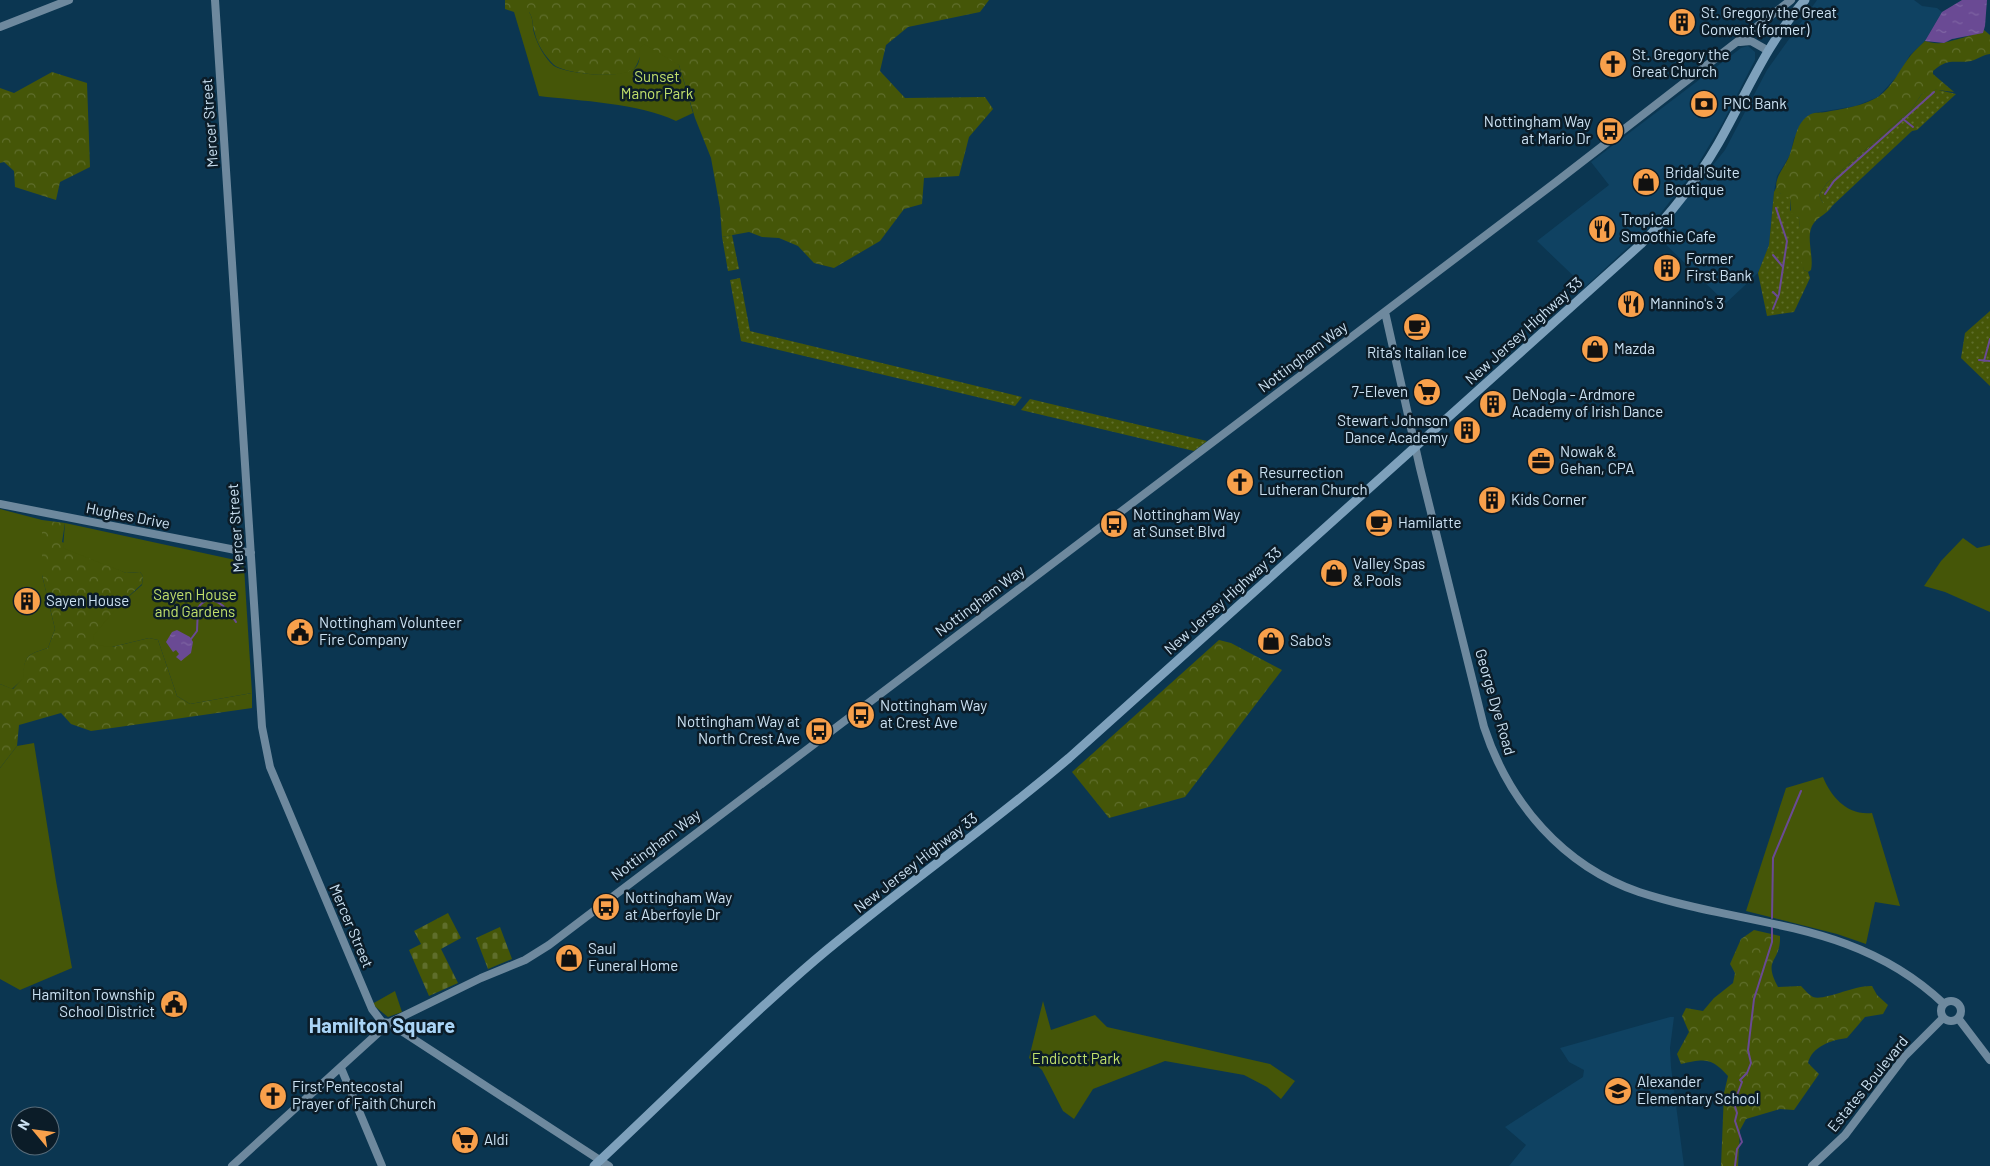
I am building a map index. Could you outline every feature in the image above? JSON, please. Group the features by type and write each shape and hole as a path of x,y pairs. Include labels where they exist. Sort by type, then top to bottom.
{"main road":[{"name":"New Jersey Highway 33","path":"597,1163 800,974 849,932 1035,787 1641,244 1663,221 1690,186 1717,145 1767,50 1805,0"}],"street":[{"path":"0,27 69,0"},
{"name":"Mercer Street","path":"215,0 262,727 270,767 365,996 372,1010 382,1022 389,1023 597,1163 609,1166"},
{"name":"Nottingham Way","path":"232,1166 389,1023 481,978 525,960 549,945 1385,312 1738,43 1791,0"},
{"path":"1738,43 1751,40 1767,50"},
{"name":"George Dye Road","path":"1385,312 1415,447 1490,743 1509,786 1540,826 1578,860 1622,885 1654,896 1819,934 1855,946 1902,970 1944,1004"},
{"name":"Hughes Drive","path":"0,504 250,552"},
{"path":"1952,1001 1959,1005 1961,1010 1958,1018 1951,1021 1943,1018 1941,1009 1944,1004 1952,1001"},
{"name":"Estates Boulevard","path":"1812,1166 1846,1135 1904,1057 1943,1018"},
{"path":"1958,1018 1990,1060"},
{"path":"341,1068 382,1166"}],"shaded area":[{"path":"1817,0 1914,0 1922,6 1937,8 1942,12 1925,41 1910,55 1899,74 1878,97 1856,106 1814,113 1794,138 1790,155 1777,176 1769,246 1758,273 1726,303 1656,235 1725,150 1767,70"},
{"path":"1748,46 1755,52 1755,60 1722,124 1694,171 1649,228 1585,287 1537,241 1609,185 1591,162 1741,48"},
{"name":"Alexander Elementary School","path":"1674,1017 1670,1048 1671,1067 1684,1166 1509,1166 1526,1145 1505,1127 1583,1077 1584,1070 1569,1062 1560,1048"}],"green space":[{"path":"505,0 989,0 980,12 908,27 886,45 880,71 905,98 985,97 993,109 969,137 959,176 924,178 922,204 904,209 880,241 834,268 814,263 798,246 779,238 762,237 749,232 722,237 720,208 711,158 695,118 679,65 640,57 633,69 622,74 601,75 567,70 553,64 544,54 536,38 529,12 514,12 505,9"},
{"name":"Sunset Manor Park","path":"514,12 529,12 535,37 545,56 554,66 561,69 609,75 630,71 636,67 639,59 639,49 644,44 679,65 693,113 676,121 627,106 539,96"},
{"path":"1984,30 1990,35 1990,54 1971,61 1948,62 1933,71 1933,74 1954,92 1930,89 1921,95 1911,110 1827,183 1819,195 1823,203 1830,203 1832,206 1812,226 1810,236 1812,265 1811,270 1808,272 1804,270 1801,260 1799,218 1791,213 1790,198 1777,190 1776,184 1788,160 1802,121 1813,113 1852,107 1878,97 1888,88 1907,60 1925,41 1944,43"},
{"path":"52,72 87,83 90,167 60,182 56,200 15,187 14,171 4,162 0,163 0,88 14,93"},
{"path":"1930,88 1956,94 1917,130 1912,131 1832,206 1829,203 1823,203 1819,195 1827,183 1911,110 1921,95"},
{"path":"1777,186 1780,193 1790,197 1790,210 1799,218 1804,270 1808,272 1810,278 1794,312 1767,316 1758,273 1769,245 1774,192"},
{"path":"732,235 739,269 728,271 722,237"},
{"path":"740,278 750,331 1022,397 1015,406 741,341 730,280"},
{"path":"1990,311 1990,386 1961,358 1965,333"},
{"path":"1030,399 1207,441 1194,451 1021,410"},
{"path":"0,509 42,520 42,575 55,629 48,648 28,658 23,679 12,689 0,684"},
{"path":"42,520 65,523 62,542 126,573 140,572 143,576 142,584 119,605 112,647 149,638 158,640 177,696 190,704 252,693 252,708 91,731 71,724 61,713 19,725 17,746 0,768 0,684 13,689 22,679 25,661 30,655 48,648 55,629 42,575"},
{"name":"Sayen House and Gardens","path":"65,523 240,561 244,567 252,693 190,704 177,696 158,640 149,638 112,647 95,645 93,636 119,605 142,585 143,576 140,572 126,573 63,548"},
{"path":"1963,538 1977,548 1990,545 1990,612 1945,592 1924,586 1941,561"},
{"path":"1219,640 1231,643 1282,670 1185,797 1109,818 1072,772"},
{"path":"34,743 72,968 20,990 0,979 0,768 17,746"},
{"path":"1823,777 1826,784 1842,804 1855,811 1872,813 1900,906 1875,902 1866,944 1837,934 1746,911 1786,788"},
{"path":"448,913 461,938 441,949 458,983 429,996 409,950 421,944 414,931"},
{"path":"500,927 512,959 488,969 476,938"},
{"path":"1754,930 1780,936 1780,945 1772,965 1772,971 1778,987 1801,986 1811,996 1818,998 1865,986 1872,986 1877,995 1888,1005 1883,1014 1865,1017 1847,1038 1829,1042 1818,1048 1810,1057 1808,1063 1819,1074 1794,1110 1780,1109 1746,1119 1740,1130 1738,1166 1721,1166 1724,1093 1728,1076 1717,1065 1707,1061 1681,1064 1677,1054 1689,1032 1682,1016 1686,1008 1703,1011 1714,998 1733,983 1735,973 1730,964 1741,939"},
{"path":"395,991 402,1012 388,1017 372,1004"},
{"name":"Endicott Park","path":"1043,1001 1051,1030 1095,1015 1107,1027 1270,1064 1295,1081 1281,1099 1267,1087 1244,1075 1165,1061 1093,1089 1074,1119 1063,1111 1042,1070 1029,1058"}],"water":[{"path":"1962,0 1987,0 1983,33 1952,39 1944,43 1925,41 1942,12"},
{"path":"177,630 190,637 193,642 191,653 181,661 176,657 179,654 176,650 173,652 166,642 172,632"}],"waterway":[{"path":"1825,194 1834,181 1934,92"},
{"path":"1903,119 1913,127"},
{"path":"1773,309 1779,294 1787,241 1776,208"},
{"path":"1773,255 1783,267"},
{"path":"1773,292 1778,297"},
{"path":"1984,361 1990,339"},
{"path":"1979,360 1990,361"},
{"path":"191,639 197,631 198,608 208,600 213,600 224,606 236,622"},
{"path":"1772,918 1773,858 1801,791"},
{"path":"1735,1166 1737,1149 1742,1142 1735,1121 1737,1113 1734,1103 1742,1082 1740,1080 1747,1073 1751,1063 1748,1050 1754,999 1772,942 1772,927"}],"place":[{"name":"St. Gregory the Great Convent (former)","path":"1682,22"},
{"name":"St. Gregory the Great Church","path":"1613,64"},
{"name":"PNC Bank","path":"1704,104"},
{"name":"Nottingham Way at Mario Dr","path":"1610,131"},
{"name":"Bridal Suite Boutique","path":"1646,182"},
{"name":"Tropical Smoothie Cafe","path":"1602,229"},
{"name":"Former First Bank","path":"1667,268"},
{"name":"Mannino's 3","path":"1631,304"},
{"name":"Rita's Italian Ice","path":"1417,327"},
{"name":"Mazda","path":"1595,349"},
{"name":"7-Eleven","path":"1427,392"},
{"name":"DeNogla - Ardmore Academy of Irish Dance","path":"1493,404"},
{"name":"Stewart Johnson Dance Academy","path":"1467,430"},
{"name":"Nowak & Gehan, CPA","path":"1541,461"},
{"name":"Resurrection Lutheran Church","path":"1240,482"},
{"name":"Kids Corner","path":"1492,500"},
{"name":"Hamilatte","path":"1379,523"},
{"name":"Nottingham Way at Sunset Blvd","path":"1114,524"},
{"name":"Valley Spas & Pools","path":"1334,573"},
{"name":"Sayen House","path":"27,601"},
{"name":"Nottingham Volunteer Fire Company","path":"300,632"},
{"name":"Sabo's","path":"1271,641"},
{"name":"Nottingham Way at Crest Ave","path":"861,715"},
{"name":"Nottingham Way at North Crest Ave","path":"819,731"},
{"name":"Nottingham Way at Aberfoyle Dr","path":"606,907"},
{"name":"Saul Funeral Home","path":"569,958"},
{"name":"Hamilton Township School District","path":"174,1004"},
{"name":"Alexander Elementary School","path":"1618,1091"},
{"name":"First Pentecostal Prayer of Faith Church","path":"273,1096"},
{"name":"Aldi","path":"465,1140"}],"district":[{"name":"Hamilton Square","path":"382,1026"}]}
